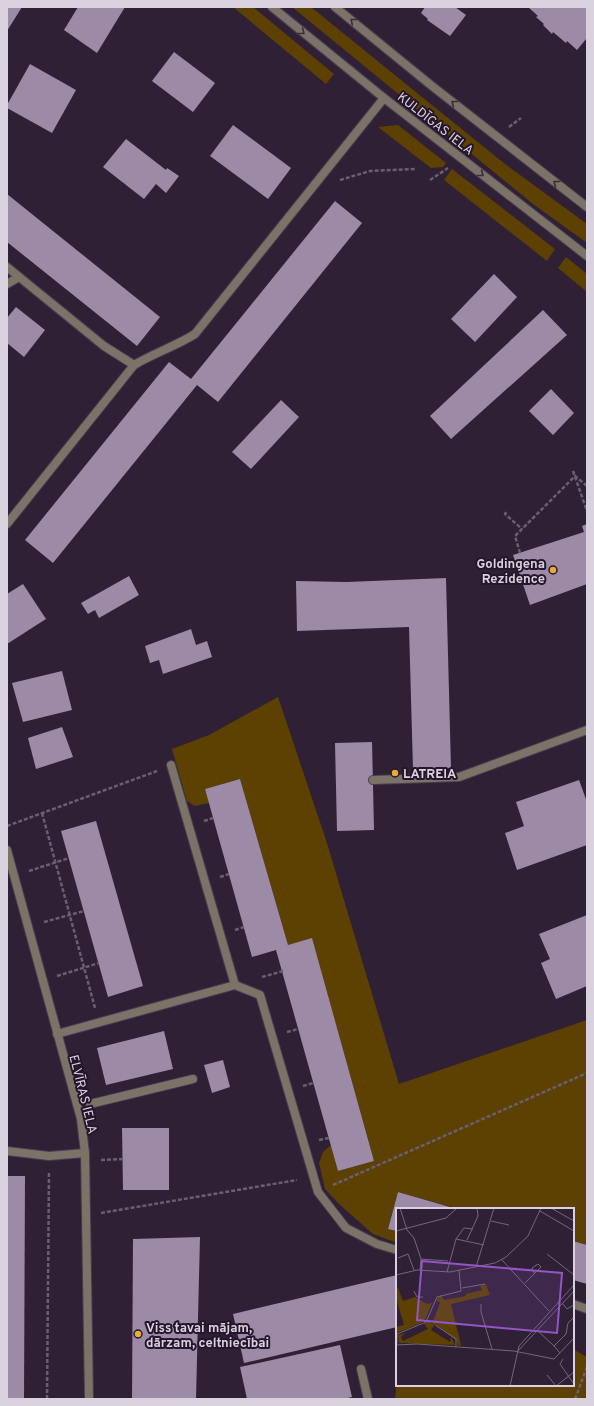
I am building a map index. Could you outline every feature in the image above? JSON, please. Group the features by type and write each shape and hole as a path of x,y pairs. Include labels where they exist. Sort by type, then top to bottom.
{"street":[{"name":"KULDĪGAS IELA","path":"272,7 384,98 587,256"},
{"name":"KULDĪGAS IELA","path":"335,7 432,86 587,206"},
{"path":"7,524 134,365 147,357 180,343 195,334 384,98"},
{"path":"7,267 104,346 134,365"},
{"path":"7,284 19,277"},
{"path":"373,780 459,777 587,730"},
{"path":"171,765 235,985"},
{"name":"ELVĪRAS IELA","path":"7,850 9,864 80,1119 85,1153 89,1399"},
{"path":"57,1034 235,985 260,995 318,1192 346,1228 377,1244 396,1250"},
{"path":"90,1104 193,1079"},
{"path":"7,1150 49,1156 85,1153"},
{"path":"574,1304 587,1309"},
{"path":"361,1369 368,1399"}],"path":[{"path":"335,181 370,171 416,169"},
{"path":"573,471 587,511"},
{"path":"575,476 587,486"},
{"path":"520,552 515,536 575,476"},
{"path":"506,512 505,514 522,529"},
{"path":"7,826 171,765"},
{"path":"42,813 99,1022"},
{"path":"26,872 69,858"},
{"path":"41,923 84,911"},
{"path":"56,976 99,963"},
{"path":"318,1192 587,1073"},
{"path":"47,1399 49,1156"},
{"path":"97,1160 123,1159"},
{"path":"86,1215 314,1177"},
{"path":"575,1399 587,1367"}],"shaded area":[{"path":"233,7 253,7 334,74 326,84"},
{"path":"292,7 311,7 505,164 587,224 587,243 533,204"},
{"path":"398,125 446,163 443,167 431,168 378,127"},
{"path":"452,169 555,249 547,261 444,180"},
{"path":"566,257 587,274 587,292 558,268"},
{"path":"278,697 326,840 399,1084 587,1020 587,1245 574,1241 574,1208 455,1208 398,1192 388,1228 396,1231 396,1243 373,1234 339,1204 325,1189 319,1163 323,1152 331,1145 338,1171 374,1161 312,939 288,945 240,779 205,789 209,803 195,806 187,801 172,749 209,735"},
{"path":"574,1350 587,1357 587,1399 395,1399 396,1386 574,1386"}],"building":[{"path":"7,7 22,7 7,31"},
{"path":"78,7 125,7 97,53 64,30"},
{"path":"425,7 455,7 466,15 450,36 427,20 428,19 421,13"},
{"path":"528,7 587,7 587,38 577,50 553,32 552,34 536,17 538,16"},
{"path":"174,52 215,83 193,112 152,81"},
{"path":"30,64 76,90 52,133 7,108 7,105"},
{"path":"233,125 291,168 268,199 210,156"},
{"path":"126,139 166,170 167,168 179,176 166,193 156,184 144,199 103,167"},
{"path":"7,194 160,317 137,346 7,242"},
{"path":"335,201 362,223 218,402 197,385 53,563 25,540 169,362 191,379"},
{"path":"494,274 517,297 475,342 451,319"},
{"path":"16,307 45,330 24,357 7,343 7,318"},
{"path":"543,310 567,335 451,439 430,416"},
{"path":"551,389 574,413 553,435 529,411"},
{"path":"281,400 299,417 251,469 232,452"},
{"name":"Goldingena Rezidence","path":"587,524 587,584 530,605 513,555 584,532 582,526"},
{"path":"129,576 139,595 99,618 95,610 88,614 81,603"},
{"path":"446,578 451,768 413,769 409,627 297,631 296,581 347,582"},
{"path":"23,584 46,619 7,644 7,594"},
{"path":"191,629 196,645 207,641 212,657 163,674 159,660 150,663 145,646"},
{"path":"62,671 72,710 23,722 12,683"},
{"path":"62,727 73,757 36,769 28,738"},
{"path":"372,742 374,830 337,831 335,743"},
{"path":"240,779 288,945 312,938 374,1161 338,1171 276,950 252,957 205,789"},
{"path":"579,780 587,802 587,845 517,870 505,833 524,826 516,802"},
{"path":"96,821 143,986 108,997 61,831"},
{"path":"587,915 587,986 556,999 541,963 550,959 539,934"},
{"path":"164,1031 173,1069 106,1085 97,1048"},
{"path":"223,1060 230,1087 212,1093 204,1065"},
{"path":"122,1128 169,1128 169,1190 123,1190"},
{"path":"7,1176 25,1176 24,1399 7,1399"},
{"path":"398,1192 454,1208 396,1208 396,1231 388,1229"},
{"path":"200,1237 196,1399 132,1399 133,1239"},
{"path":"574,1241 587,1245 587,1284 574,1280"},
{"path":"396,1275 396,1327 244,1363 233,1314"},
{"path":"340,1345 352,1397 343,1399 247,1399 240,1367"}],"place":[{"name":"Goldingena Rezidence","path":"553,570"},
{"name":"LATREIA","path":"395,773"},
{"name":"Viss tavai mājam, dārzam, celtniecībai","path":"138,1334"}]}
